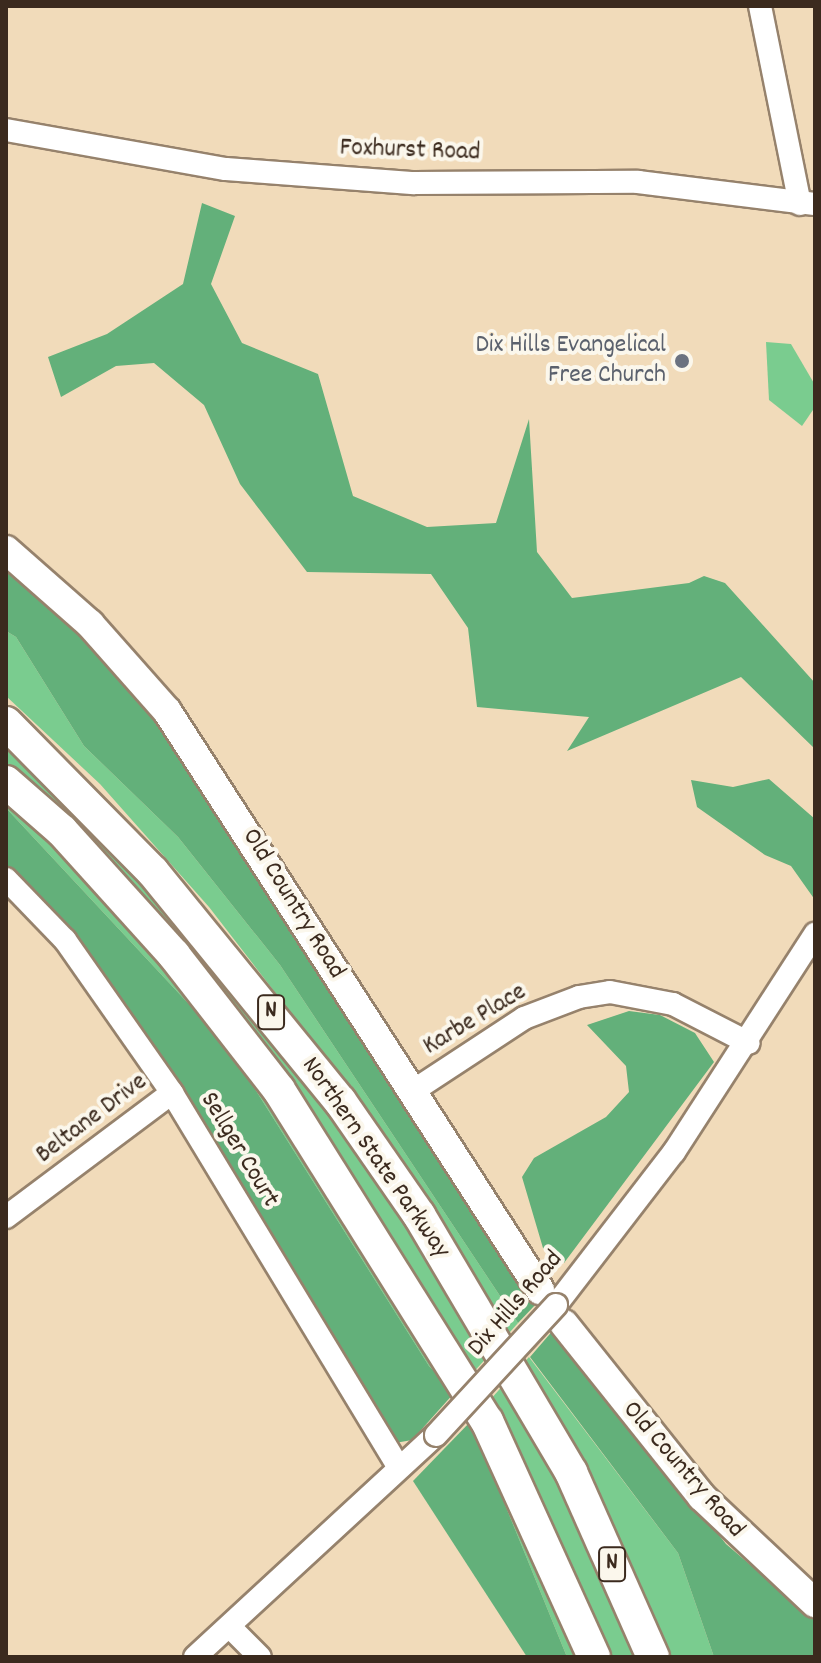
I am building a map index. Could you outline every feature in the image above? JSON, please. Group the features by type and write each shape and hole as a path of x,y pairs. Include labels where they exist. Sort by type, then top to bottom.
{"highway":[{"name":"Northern State Parkway","path":"6,723 191,914 349,1113 444,1255 564,1459 653,1657"},
{"name":"Northern State Parkway","path":"6,782 62,831 174,955 279,1090 479,1407 594,1657"}],"main road":[{"name":"Old Country Road","path":"6,550 90,624 167,711 540,1290"},
{"name":"Old Country Road","path":"564,1324 702,1497 815,1603"}],"street":[{"path":"760,6 807,204"},
{"name":"Foxhurst Road","path":"6,130 226,169 414,183 638,182 807,204"},
{"name":"Sellger Court","path":"6,879 65,940 172,1093 399,1468"},
{"name":"Dix Hills Road","path":"195,1657 436,1435 596,1256 749,1043 815,934"},
{"name":"Karbe Place","path":"413,1091 524,1018 579,997 610,992 673,1004 749,1043"},
{"name":"Beltane Drive","path":"6,1217 172,1093"},
{"path":"230,1627 260,1657"}],"green space":[{"path":"202,203 235,216 211,284 242,343 318,374 353,496 427,527 496,523 529,419 537,552 572,598 689,583 704,576 725,583 815,683 815,749 741,677 567,751 589,717 477,707 468,628 431,574 307,572 240,484 204,405 154,363 116,366 61,397 48,357 107,334 183,284"},
{"path":"766,342 791,344 815,385 815,407 802,426 769,400"},
{"path":"6,569 99,651 135,691 276,899 452,1181 536,1304 518,1323 280,965 178,837 84,746 16,637 6,631"},
{"path":"6,631 16,637 84,746 178,837 280,965 518,1323 503,1340 331,1065 209,907 100,784 6,696"},
{"path":"6,740 142,879 353,1139 491,1353 470,1376 333,1152 6,767"},
{"path":"769,779 815,819 815,900 791,866 765,855 697,807 691,780 733,787"},
{"path":"6,798 99,888 232,1042 455,1392 429,1366 228,1046 6,808"},
{"path":"6,808 228,1046 429,1366 455,1392 412,1440 395,1443 6,867"},
{"path":"629,1011 660,1015 695,1033 714,1062 564,1263 543,1248 522,1177 534,1158 606,1117 629,1092 626,1066 587,1025"},
{"path":"555,1328 726,1544 815,1620 815,1657 714,1657 678,1553 530,1357"},
{"path":"529,1357 678,1553 714,1657 668,1657 522,1365"},
{"path":"506,1382 598,1559 639,1657 604,1657 490,1400"},
{"path":"471,1421 582,1657 567,1657"},
{"path":"471,1421 567,1657 527,1657 413,1481"}],"place":[{"name":"Dix Hills Evangelical Free Church","path":"682,361"}]}
